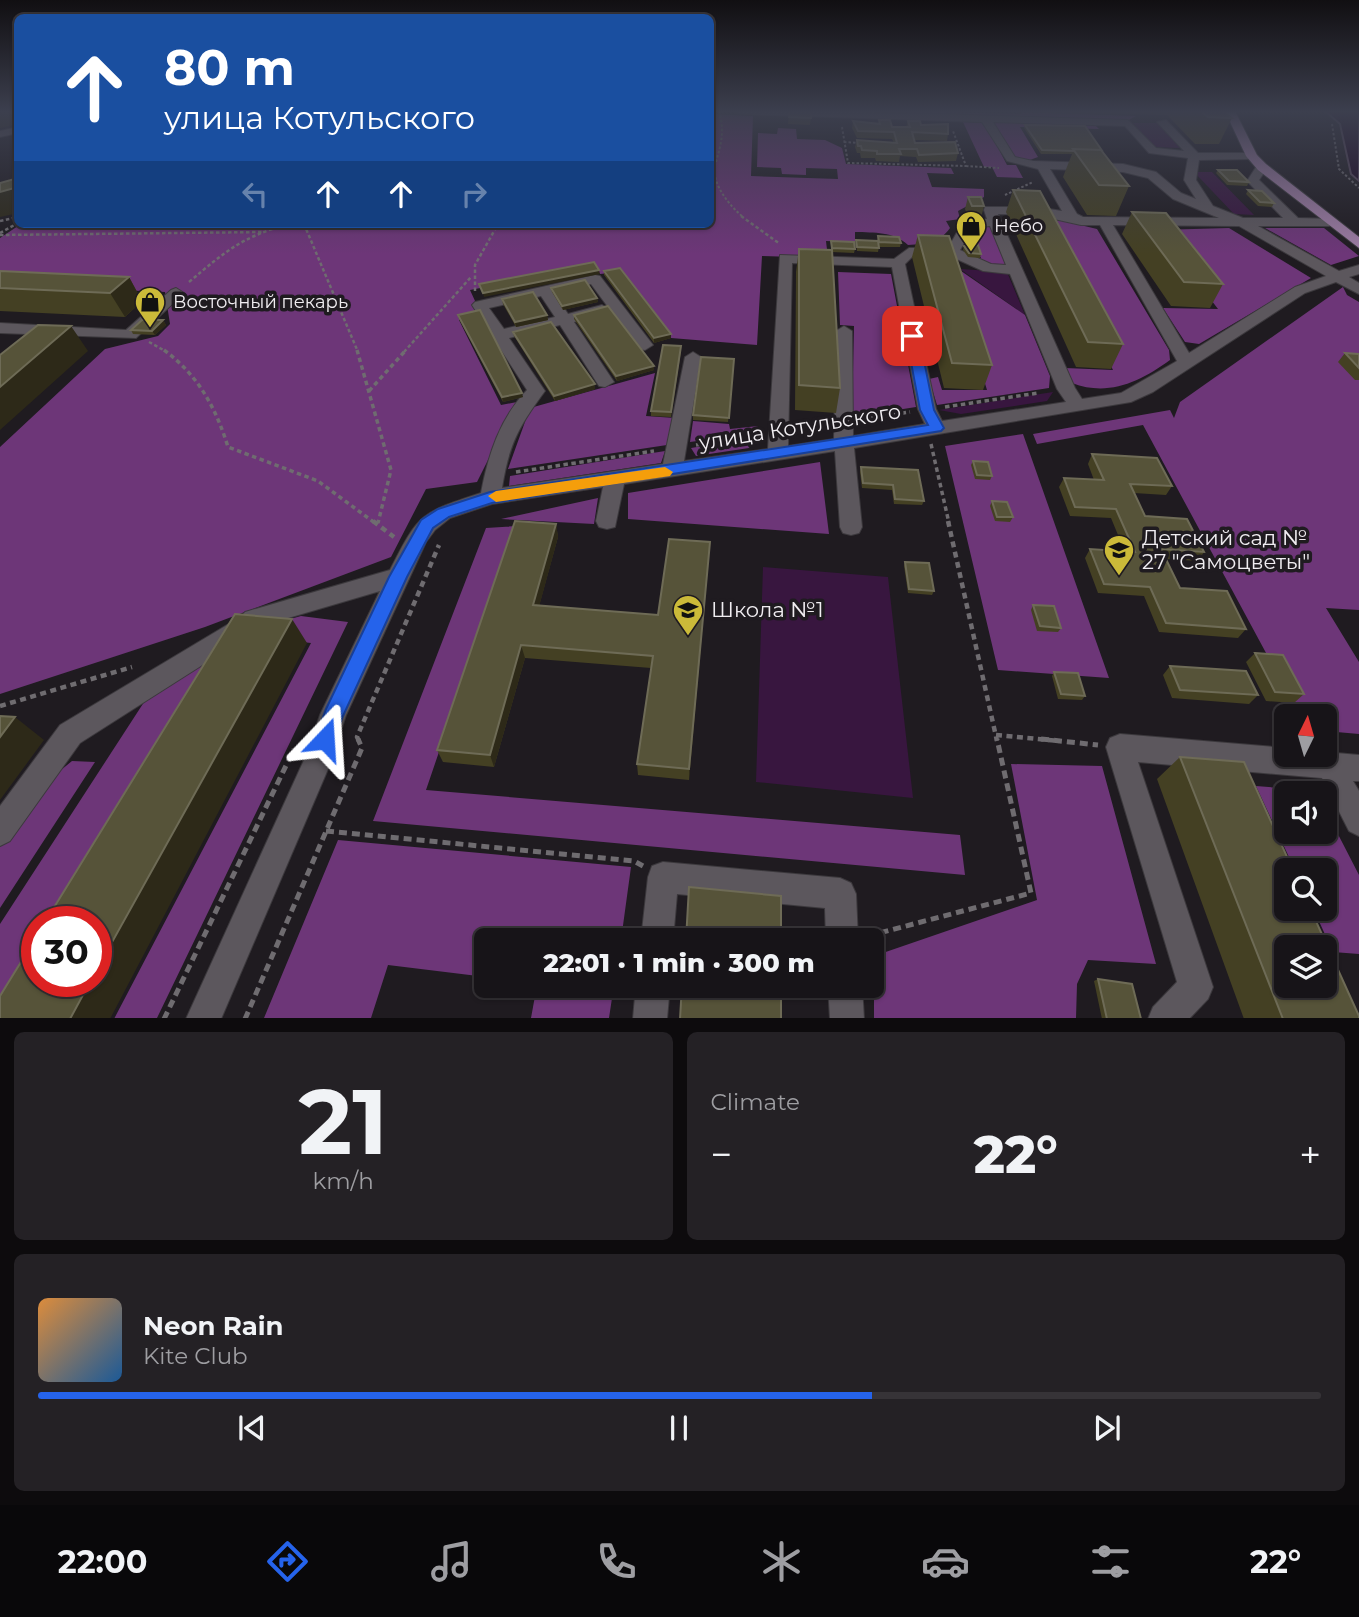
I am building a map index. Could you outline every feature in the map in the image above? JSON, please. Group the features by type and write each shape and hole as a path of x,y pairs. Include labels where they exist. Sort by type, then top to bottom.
{"main road":[{"path":"1254,159 1359,244"}],"street":[{"path":"1011,159 1044,171 1124,168 1149,162 1150,159"},
{"path":"1193,159 1190,180 1207,206"},
{"path":"1262,167 1252,181 1295,222"},
{"path":"1124,168 1152,175 1177,196 1242,222 1359,289"},
{"path":"1044,171 1072,217"},
{"path":"952,252 968,225 992,216 1037,211 1081,221 1105,223 1329,222"},
{"path":"992,216 1066,389 1078,406"},
{"path":"1105,223 1186,362"},
{"path":"778,454 785,258 898,263 909,252 952,252 988,268 1014,270"},
{"path":"898,263 932,429"},
{"name":"улица Котульского","path":"203,1018 317,762 333,715 403,566 427,524 443,513 478,500 1125,398 1147,388 1300,290 1359,269"},
{"path":"478,500 525,402 536,391 480,305 595,279 645,345"},
{"path":"545,290 561,319 605,382"},
{"path":"0,328 130,335 176,293"},
{"path":"500,335 614,307"},
{"path":"30,347 50,331"},
{"path":"844,331 843,444 851,527"},
{"path":"672,471 694,357"},
{"path":"607,521 615,479"},
{"path":"0,831 70,734 253,619 403,566"},
{"path":"225,666 253,619"},
{"path":"1165,1018 1196,987 1120,747 1236,770 1345,767 1359,821"},
{"path":"658,928 663,877 840,894 841,928"},
{"path":"650,1018 652,998"},
{"path":"846,998 847,1018"}],"path":[{"path":"719,159 715,166 717,185 726,199 757,229 781,245 795,248 794,258"},
{"path":"847,159 848,163 966,166 963,159"},
{"path":"908,159 910,165"},
{"path":"1337,159 1339,169 1359,188"},
{"path":"992,216 992,201 1044,171"},
{"path":"176,293 233,245 275,228"},
{"path":"306,228 357,349 391,470 378,524"},
{"path":"369,391 471,277 474,263 496,228"},
{"path":"0,234 262,232"},
{"path":"471,277 480,305"},
{"path":"130,335 164,348 197,379 225,435 228,447 318,481 402,544 403,566"},
{"path":"884,932 1031,893 932,429"},
{"path":"245,1018 362,748 357,737 441,540"},
{"path":"0,706 142,664"},
{"path":"996,735 1120,747"},
{"path":"326,831 634,861 663,877"}],"shaded area":[{"path":"714,159 752,159 751,176 838,179 837,169 806,168 806,175 782,174 781,168 757,167 757,159 845,159 846,164 951,168 954,174 927,173 932,187 984,189 984,197 958,211 960,219 946,221 950,228 932,242 908,245 890,235 855,232 855,242 826,241 828,258 762,256 757,345 671,338 620,272 600,274 594,266 470,290 481,314 459,320 501,405 517,402 477,482 426,489 391,557 205,627 0,694 0,447 105,349 158,336 170,324 165,292 0,285 0,238 15,228 714,228"},
{"path":"980,159 1004,159 1007,165 1016,165 1023,178 997,177 992,167 984,167"},
{"path":"1348,159 1359,159 1359,181 1351,174"},
{"path":"1194,172 1212,172 1254,215 1234,214"},
{"path":"1034,214 1097,229 1169,350 1170,360 1135,381 1111,388 1085,387 1072,383 1065,368 1113,370"},
{"path":"992,225 1009,267 988,266 972,258 981,258 967,235 970,227"},
{"path":"1229,228 1311,278 1199,344 1185,342 1163,308 1218,309 1158,230"},
{"path":"1265,228 1324,228 1359,256 1331,265"},
{"path":"948,262 1025,315 1050,376 1049,388 937,405 929,379 938,377 942,390 987,390"},
{"path":"960,269 1007,272 1025,315"},
{"path":"838,272 891,274 916,407 852,417 854,326 840,325"},
{"path":"1343,287 1347,295 1359,302 1359,610 1326,608 1359,662 1359,734 1337,732 1337,704 1294,704 1143,425 1037,444 1033,434 1170,410 1174,418 1180,402"},
{"path":"655,373 646,416 675,418 667,445 508,469 530,408"},
{"path":"1053,392 1047,401 961,414 939,410"},
{"path":"693,421 729,424 730,429 758,426 757,433 690,442"},
{"path":"1023,434 1109,678 998,670 945,446"},
{"path":"757,437 749,448 696,456 691,448"},
{"path":"665,451 661,463 509,486 510,476"},
{"path":"820,462 829,534 628,519 628,493"},
{"path":"598,498 594,524 501,519"},
{"path":"516,526 426,790 960,835 965,875 373,821 486,528"},
{"path":"763,567 888,577 913,798 756,782"},
{"path":"301,616 348,622 157,1018 115,1018 311,643 257,637 265,626"},
{"path":"224,643 64,906 21,906 21,976 8,997 0,996 0,924 148,696"},
{"path":"72,761 95,762 0,908 0,844 39,788"},
{"path":"1011,764 1102,766 1156,964 1088,960 1077,984 1076,1018 874,1018 874,998 884,998 884,953 1037,900"},
{"path":"1256,786 1274,788 1274,825"},
{"path":"1337,832 1359,875 1359,954 1337,952 1337,935 1325,935 1319,921 1337,921 1337,858 1289,858 1283,844 1337,844"},
{"path":"338,840 631,867 623,928 474,928 474,976 388,965 371,1018 264,1018"},
{"path":"535,998 612,998 609,1018 531,1018"}],"building":[{"path":"1080,159 1108,159 1129,186 1099,185"},
{"path":"1218,170 1237,170 1249,182 1229,181"},
{"path":"14,179 14,188 0,192 0,183"},
{"path":"1013,190 1040,191 1123,344 1088,342"},
{"path":"1248,190 1262,191 1274,203 1260,202"},
{"path":"968,197 981,197 984,206 972,206"},
{"path":"1132,212 1166,213 1223,284 1184,282"},
{"path":"918,235 949,236 992,365 952,363"},
{"path":"878,236 899,237 901,243 879,242"},
{"path":"856,240 878,241 879,248 857,247"},
{"path":"831,241 854,242 855,249 832,248"},
{"path":"978,245 981,254 969,253 964,246"},
{"path":"799,249 832,250 840,388 799,385"},
{"path":"594,262 599,270 483,293 479,284"},
{"path":"620,268 671,334 654,338 604,271"},
{"path":"0,271 129,277 110,293 0,288"},
{"path":"585,280 597,298 562,306 551,288"},
{"path":"533,292 547,315 515,322 502,299"},
{"path":"608,306 654,366 616,376 574,315"},
{"path":"480,310 522,393 502,397 458,315"},
{"path":"142,320 163,320 152,331 131,330"},
{"path":"551,322 595,384 554,396 513,332"},
{"path":"38,325 71,326 0,387 0,355"},
{"path":"663,345 681,346 671,412 651,411"},
{"path":"1345,353 1359,354 1359,368"},
{"path":"701,357 734,359 729,418 693,415"},
{"path":"1092,454 1157,458 1172,486 1130,484 1145,516 1187,519 1204,552 1161,549 1180,588 1227,591 1246,629 1166,623 1150,587 1104,584 1090,549 1135,552 1116,509 1075,507 1064,478 1104,480"},
{"path":"973,461 988,462 992,476 977,475"},
{"path":"861,467 918,470 924,501 895,499 893,485 863,483"},
{"path":"992,501 1007,502 1013,517 997,517"},
{"path":"515,521 556,524 533,605 658,615 669,539 710,542 689,769 637,764 653,656 521,645 490,755 437,750"},
{"path":"905,562 929,563 934,591 909,589"},
{"path":"1033,605 1054,606 1061,628 1040,626"},
{"path":"235,614 292,619 112,942 112,906 55,906"},
{"path":"1255,653 1283,655 1304,694 1275,692"},
{"path":"1170,666 1246,671 1258,695 1180,690"},
{"path":"1054,672 1078,673 1085,696 1061,694"},
{"path":"0,716 15,717 0,737"},
{"path":"1180,757 1244,762 1274,828 1274,844 1281,844 1288,858 1274,858 1274,921 1316,921 1322,935 1274,935 1274,996"},
{"path":"689,887 781,896 781,928 687,928"},
{"path":"21,962 21,997 82,997 71,1018 0,1018 0,996"},
{"path":"1337,968 1359,1018 1283,1018 1275,998 1337,998"},
{"path":"1098,979 1132,984 1141,1018 1107,1018"},
{"path":"681,998 781,998 781,1018 680,1018"}],"slow traffic":[{"path":"496,496 665,472"}],"place":[{"name":"Небо","path":"971,253"},
{"name":"Восточный пекарь","path":"150,329"},
{"name":"Детский сад № 27 \"Самоцветы\"","path":"1119,577"},
{"name":"Школа №1","path":"688,637"}],"route":[{"path":"325,739 333,715 417,538 427,524 443,513 490,497 699,467 936,428 927,410 912,336"}]}
